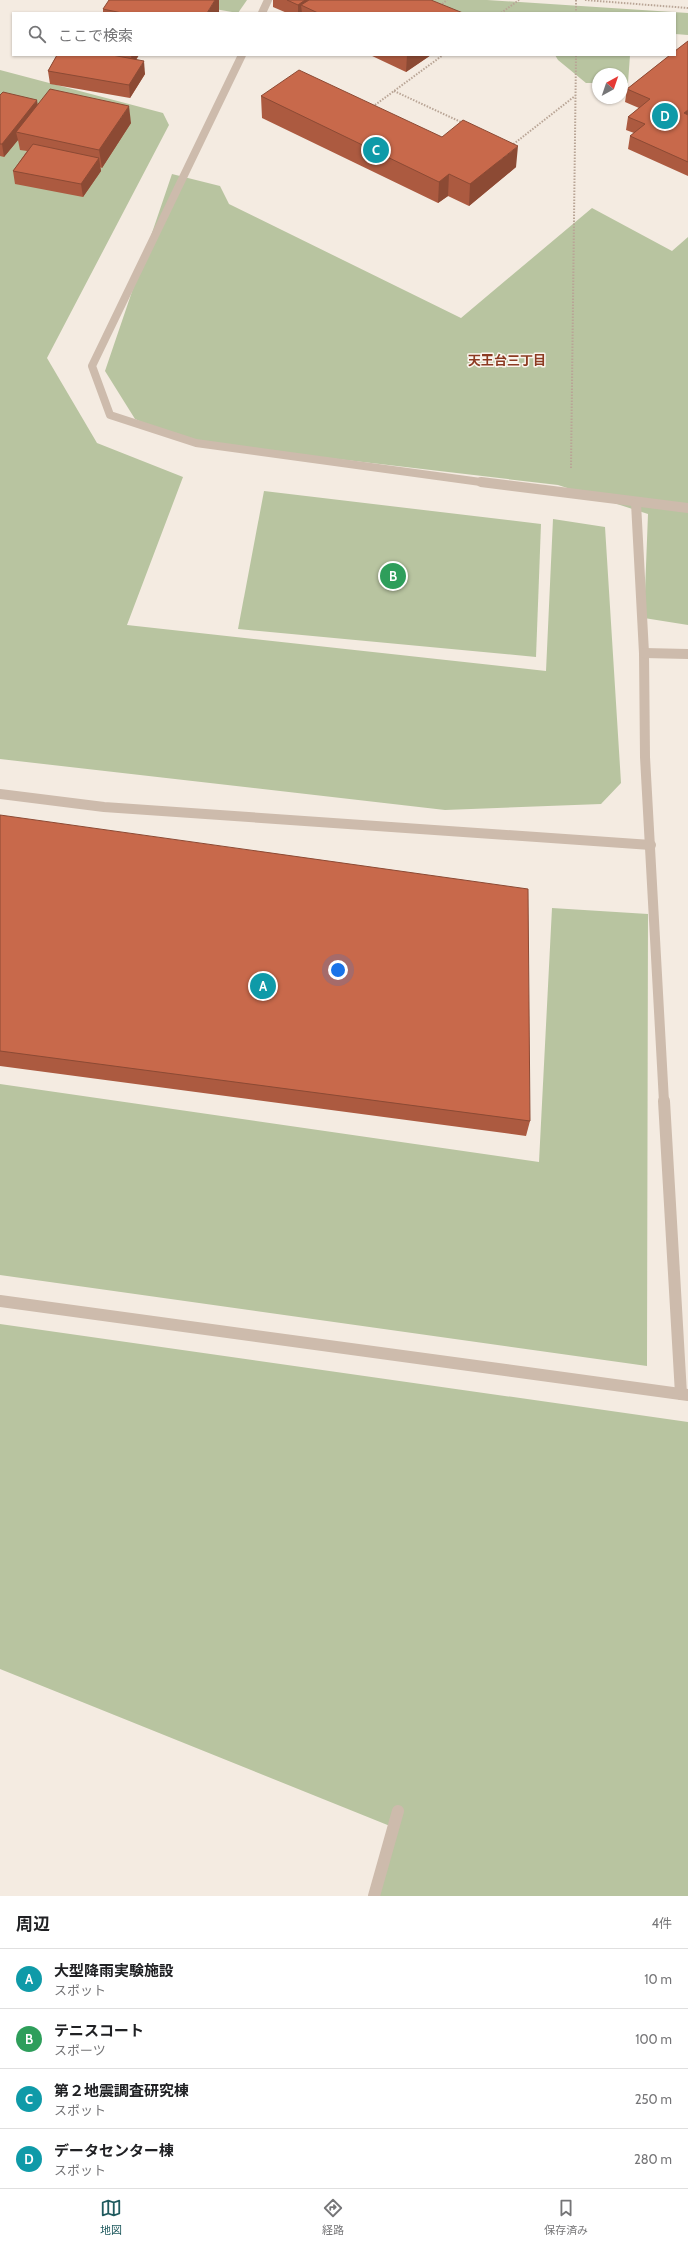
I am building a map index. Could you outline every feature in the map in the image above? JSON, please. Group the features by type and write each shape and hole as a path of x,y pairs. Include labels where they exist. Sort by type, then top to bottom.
{"street":[{"path":"262,12 268,0"},
{"path":"242,56 92,366 110,415 196,443 636,503 688,508"},
{"path":"0,1301 684,1395 645,757 644,653 636,503"},
{"path":"644,653 688,654"},
{"path":"0,794 104,807 651,845"},
{"path":"374,1896 398,1811"}],"path":[{"path":"436,9 447,0"},
{"path":"502,12 519,0"},
{"path":"576,0 576,12"},
{"path":"585,0 688,8"},
{"path":"375,105 442,56"},
{"path":"571,494 576,56"},
{"path":"394,91 470,126"},
{"path":"504,143 511,146 575,96"}],"green space":[{"path":"162,0 247,0 239,12"},
{"path":"378,0 487,0 673,12 423,12"},
{"path":"676,12 688,13 688,35 676,34"},
{"path":"556,56 630,56 628,83 628,68 592,68 592,83 586,83 558,60"},
{"path":"0,70 163,113 169,125 47,358 97,443 183,477 127,625 546,671 553,519 605,527 621,783 601,804 445,810 0,759"},
{"path":"172,174 220,186 229,204 461,318 592,208 672,251 688,237 688,625 644,618 648,514 558,485 183,441 135,419 105,371"},
{"path":"264,491 541,524 536,657 238,629"},
{"path":"552,908 648,914 647,1366 0,1275 0,1084 539,1162"},
{"path":"0,1324 688,1422 688,1896 376,1896 395,1828 0,1669"}],"building":[{"path":"109,0 215,0 208,12 117,12 103,9"},
{"path":"287,0 305,0 298,5"},
{"path":"309,0 431,0 461,12 316,12 301,5"},
{"path":"688,41 688,110 684,113 688,115 688,162 630,136 645,124 628,117 650,99 628,88 669,56 676,56 676,50"},
{"path":"56,56 117,56 144,61 129,85 48,71"},
{"path":"299,70 442,137 463,120 518,146 470,184 449,174 439,182 261,96"},
{"path":"50,89 129,106 99,150 16,132"},
{"path":"3,92 37,100 2,144 0,144 0,95"},
{"path":"33,144 99,158 81,184 13,171"},
{"path":"0,815 528,889 530,1121 0,1051"}],"place":[{"name":"データセンター棟","path":"665,116"},
{"name":"第２地震調査研究棟","path":"376,150"},
{"name":"テニスコート","path":"393,576"},
{"name":"大型降雨実験施設","path":"263,986"}],"district":[{"name":"天王台三丁目","path":"507,360"}]}
